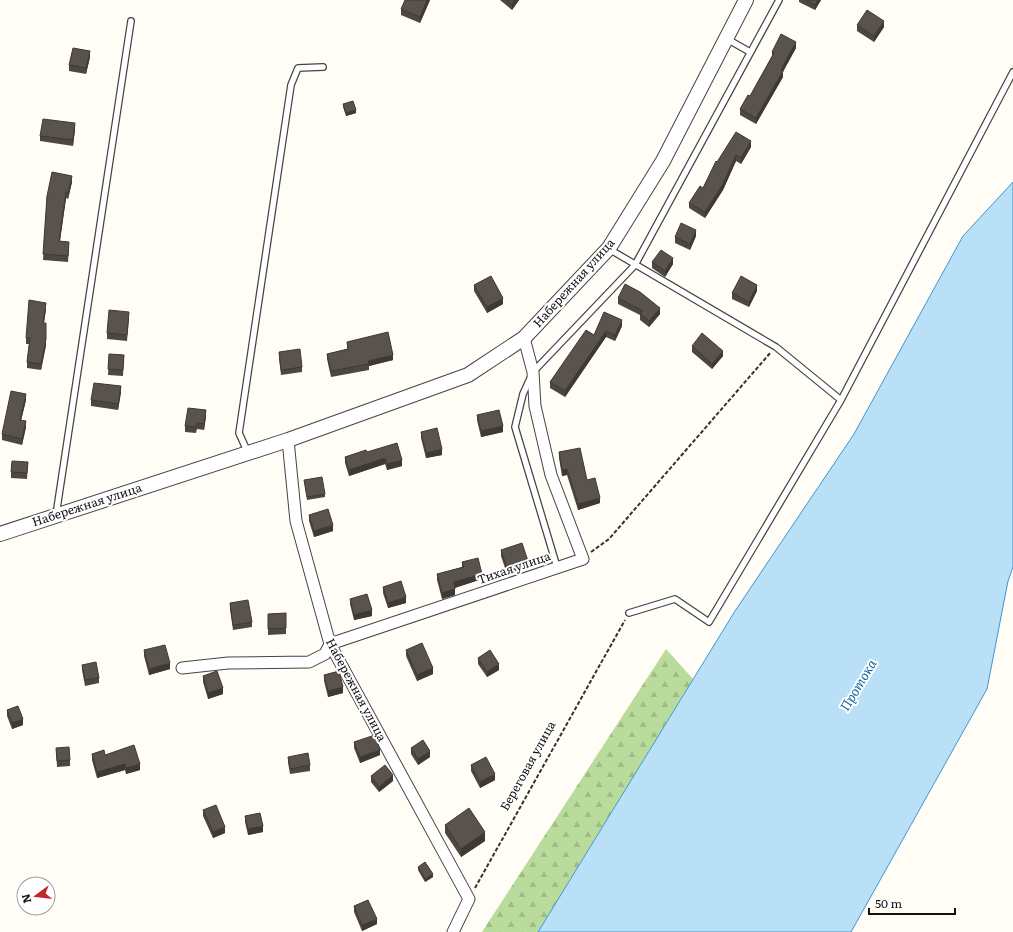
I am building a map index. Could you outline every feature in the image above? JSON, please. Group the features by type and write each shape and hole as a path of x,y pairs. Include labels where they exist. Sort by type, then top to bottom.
{"street":[{"name":"Набережная улица","path":"0,534 288,440 468,375 524,338 609,248 662,161 746,0"},
{"path":"524,338 532,372 535,406 551,475 583,559"},
{"name":"Набережная улица","path":"288,440 296,521 330,644 469,898"},
{"name":"Тихая улица","path":"182,668 228,663 309,662 325,654 330,644 583,559"},
{"path":"453,932 469,898"}],"lane":[{"path":"557,567 515,427 523,394 532,372 635,265 779,0"},
{"path":"56,515 131,21"},
{"path":"726,39 750,52"},
{"path":"248,453 239,433 291,85 298,68 323,67"},
{"path":"629,613 675,599 709,622 841,400 1013,72"},
{"path":"609,248 635,265 776,347 841,400"}],"path":[{"path":"583,559 609,539 776,347"},
{"name":"Береговая улица","path":"469,898 629,613"}],"green space":[{"path":"666,649 693,679 538,932 482,932"}],"water":[{"name":"Протока","path":"1013,182 1013,567 1008,581 987,689 851,932 538,932 735,611 854,434 963,236"}],"building":[{"path":"405,0 427,0 420,17 401,9"},
{"path":"507,0 515,0 512,4"},
{"path":"806,0 818,0 815,5"},
{"path":"867,10 884,21 874,36 857,25"},
{"path":"781,34 796,42 781,70 783,71 756,118 740,109 748,95 750,96 774,53 772,52"},
{"path":"73,48 90,51 86,68 69,65"},
{"path":"353,101 356,110 346,113 343,104"},
{"path":"43,119 75,123 73,140 40,136"},
{"path":"736,132 751,141 741,158 736,155 723,184 705,212 689,203 700,186 703,188 716,161 717,162"},
{"path":"52,172 72,176 68,193 66,192 59,241 69,242 68,256 43,254 47,196"},
{"path":"681,223 696,230 690,244 675,237"},
{"path":"661,250 673,258 665,271 652,262"},
{"path":"491,276 503,298 487,307 474,285"},
{"path":"741,276 757,285 749,302 732,293"},
{"path":"625,284 640,292 660,308 649,321 640,314 643,311 618,298"},
{"path":"29,300 46,303 43,323 46,323 46,339 41,364 27,362 30,338 26,338"},
{"path":"109,310 129,312 127,335 107,333"},
{"path":"604,312 622,320 615,335 606,331 565,391 550,382 586,330 594,335"},
{"path":"388,332 393,355 368,361 369,364 331,371 327,354 348,349 347,342"},
{"path":"702,333 723,351 712,364 692,346"},
{"path":"300,349 302,367 281,370 279,352"},
{"path":"109,354 124,355 123,370 108,369"},
{"path":"94,383 121,386 118,404 91,400"},
{"path":"11,391 26,394 20,420 26,421 22,439 2,434"},
{"path":"188,408 206,410 204,424 197,423 196,427 185,426"},
{"path":"499,410 503,426 481,431 477,415"},
{"path":"437,428 442,449 426,453 421,432"},
{"path":"397,443 402,460 387,464 385,458 349,470 345,457 366,450 367,452"},
{"path":"580,448 587,480 595,478 600,498 578,504 567,469 562,470 559,452"},
{"path":"12,461 28,462 27,473 11,472"},
{"path":"322,477 325,494 307,497 304,480"},
{"path":"328,509 333,525 314,531 309,515"},
{"path":"522,543 528,561 507,568 501,550"},
{"path":"478,558 482,574 454,582 455,589 442,593 437,574 464,567 462,562"},
{"path":"401,581 406,597 388,603 383,587"},
{"path":"367,594 372,610 354,615 350,599"},
{"path":"248,600 252,622 233,625 230,603"},
{"path":"286,613 286,628 268,629 268,614"},
{"path":"422,643 433,668 417,675 406,650"},
{"path":"165,645 170,663 149,669 144,650"},
{"path":"490,650 499,664 487,672 478,658"},
{"path":"96,662 99,678 85,680 82,665"},
{"path":"217,671 223,688 208,693 203,676"},
{"path":"339,671 343,687 328,691 324,675"},
{"path":"18,706 23,719 12,723 7,710"},
{"path":"375,735 380,750 360,757 354,742"},
{"path":"423,740 430,751 418,759 411,748"},
{"path":"134,745 140,764 126,768 125,764 97,772 92,754 104,750 105,755"},
{"path":"69,747 70,760 57,761 56,748"},
{"path":"308,753 310,765 290,769 288,757"},
{"path":"486,757 495,774 480,782 471,765"},
{"path":"385,765 393,775 379,787 371,776"},
{"path":"216,805 225,827 213,832 203,810"},
{"path":"469,808 485,832 461,849 445,825"},
{"path":"260,813 263,826 248,829 245,816"},
{"path":"425,862 433,874 425,879 418,867"},
{"path":"368,900 377,919 362,925 354,906"}]}
